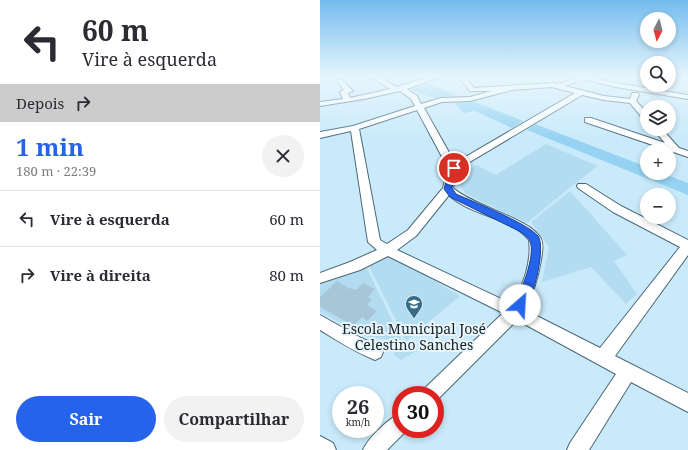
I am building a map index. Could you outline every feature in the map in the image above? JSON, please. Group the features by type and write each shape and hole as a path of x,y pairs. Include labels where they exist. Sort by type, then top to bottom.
{"street":[{"path":"320,104 359,97"},
{"path":"412,97 454,168"},
{"path":"320,135 355,128 444,99 470,99 477,97"},
{"path":"320,278 365,262 412,232 448,189 454,168 573,97"},
{"path":"600,97 632,101 640,110"},
{"path":"632,101 634,97"},
{"path":"662,97 688,105"},
{"path":"588,120 688,154"},
{"path":"355,128 374,242 386,250 515,312 688,403"},
{"path":"664,136 677,150"},
{"path":"582,186 624,213 688,246 604,358"},
{"path":"439,386 515,312 525,297 530,282 536,246 534,239 525,230 453,195 448,189"},
{"path":"320,322 355,343 375,352"},
{"path":"577,450 628,372"},
{"path":"373,450 392,432"},
{"path":"320,446 326,450"}],"shaded area":[{"path":"475,102 523,121 512,128 475,111 464,113 455,103"},
{"path":"535,124 640,164 640,176 527,130"},
{"path":"546,144 598,166 527,223 466,194 459,184 460,177 464,172 476,165 496,175"},
{"path":"676,178 688,183 688,195 676,190 676,188 671,188 651,180 676,180"},
{"path":"570,191 627,255 614,261 637,294 626,304 591,267 542,282 549,247 531,222"},
{"name":"Escola Municipal José Celestino Sanches","path":"391,255 460,296 406,341 369,266"},
{"path":"367,268 402,341 415,352 401,360 394,355 395,345 390,340 365,336 320,312 320,283"}],"building":[{"path":"337,281 350,289 356,290 363,283 375,289 368,297 372,300 367,305 377,311 367,321 362,317 354,326 320,307 320,297"}],"place":[{"name":"Escola Municipal José Celestino Sanches","path":"414,319"}],"route":[{"path":"454,168 448,189 453,195 466,203 525,230 531,234 534,239 536,246 534,267 525,297 520,305"}]}
